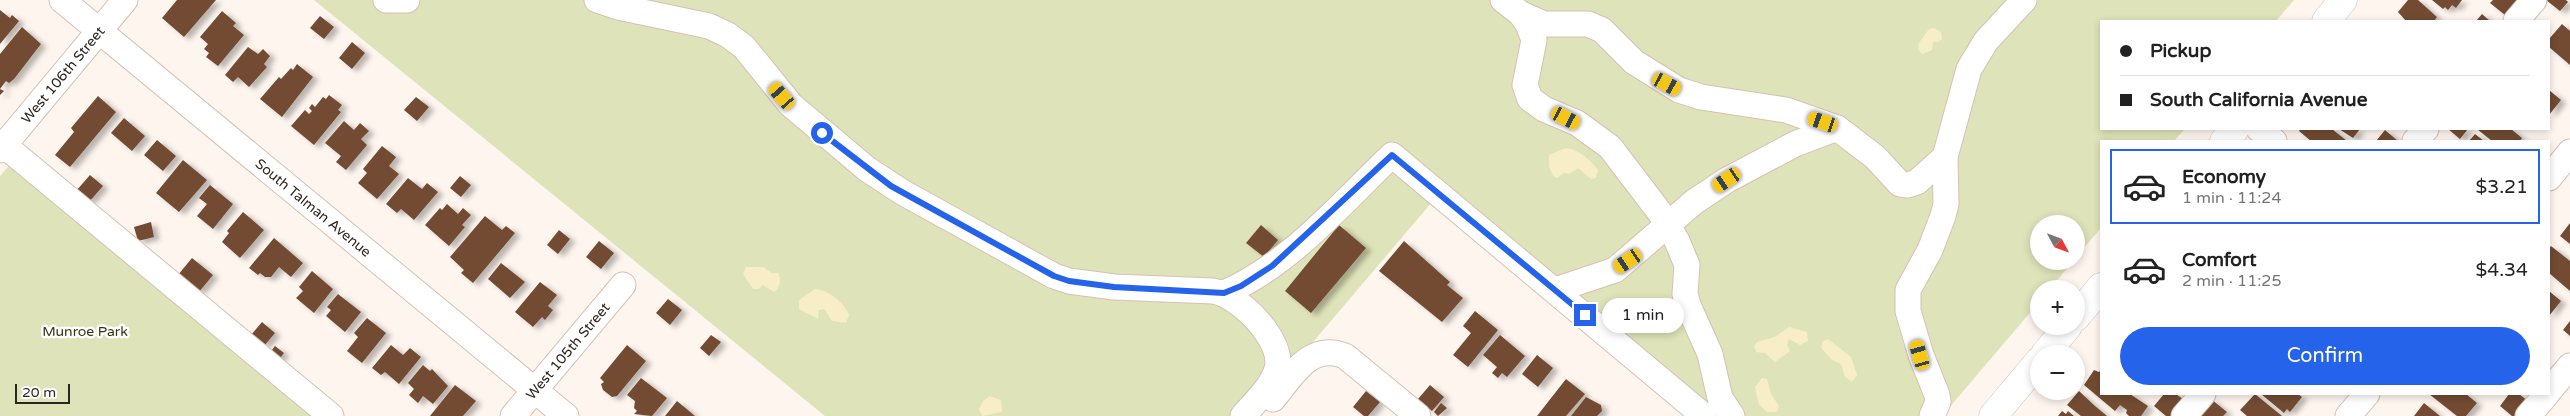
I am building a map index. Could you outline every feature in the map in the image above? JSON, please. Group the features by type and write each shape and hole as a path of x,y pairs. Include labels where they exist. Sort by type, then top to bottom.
{"main road":[{"path":"2327,20 2343,0"},
{"path":"2225,140 2234,130"},
{"path":"2085,306 2100,288"},
{"path":"2052,345 2061,335"},
{"path":"1993,416 2030,372"}],"street":[{"name":"South Talman Avenue","path":"62,0 566,416"},
{"name":"West 106th Street","path":"1,145 125,0"},
{"path":"386,0 407,0"},
{"path":"597,0 618,7 709,26 728,35 744,48 791,105 867,169 896,189 1054,276 1069,281 1114,287 1224,293 1241,286 1272,266 1392,155 1704,416"},
{"path":"1932,416 1938,402 1937,395 1920,355 1908,311 1907,300 1910,283 1930,250 1943,216 1946,204 1945,157 1969,69 1986,41 2024,0"},
{"path":"2517,20 2534,0"},
{"path":"1512,7 1544,24 1588,24 1602,30 1634,62 1679,90 1701,97 1786,110 1837,128 1875,157 1900,184 1908,186 1918,182 1945,157"},
{"path":"1512,7 1528,24 1534,40 1525,86 1530,99 1544,109 1577,123 1610,147 1667,224 1688,265 1685,294 1688,305 1710,354 1720,398 1732,416"},
{"path":"1555,290 1615,270 1635,255 1667,224 1694,202 1760,161 1795,144 1837,128"},
{"path":"2260,130 2273,140"},
{"path":"2416,140 2425,130"},
{"path":"1,145 331,416"},
{"path":"2550,177 2570,152"},
{"name":"West 105th Street","path":"513,416 623,285"},
{"path":"1224,293 1244,308 1265,330 1277,351 1279,361 1270,385 1243,416"},
{"path":"1259,416 1302,365 1316,354 1332,350 1345,356 1418,416"},
{"path":"2184,416 2202,395"},
{"path":"2348,416 2366,395"},
{"path":"2528,416 2545,395"}],"green space":[{"path":"314,0 2294,0 2277,20 2100,20 2100,130 2184,130 2175,140 2100,140 2100,229 2085,247 2085,215 2030,215 2030,270 2066,270 2057,280 2030,280 2030,313 1942,416 1720,416 1444,188 1250,416 825,416"},
{"name":"Munroe Park","path":"13,161 323,416 0,416 0,176"}],"sand":[{"path":"1934,28 1941,32 1942,39 1938,42 1933,42 1932,50 1922,54 1918,49 1919,43 1929,29"},
{"path":"1566,148 1580,153 1592,162 1598,170 1596,178 1591,179 1578,168 1569,174 1564,173 1557,178 1553,176 1549,167 1549,155"},
{"path":"746,267 763,267 772,273 778,273 780,281 778,288 774,292 763,285 759,289 753,289 743,274"},
{"path":"815,289 830,294 844,306 849,315 846,323 832,321 824,309 819,310 818,319 799,309 799,300"},
{"path":"1789,327 1807,332 1808,341 1800,345 1789,339 1787,345 1790,351 1775,362 1765,353 1756,352 1754,346 1757,342 1775,337"},
{"path":"1828,339 1851,357 1857,375 1852,382 1845,377 1841,364 1832,360 1821,348 1823,341"},
{"path":"1762,378 1767,379 1771,394 1779,406 1777,412 1767,412 1759,405 1755,387"},
{"path":"990,396 1001,400 1002,412 982,416 979,409 983,401"}],"building":[{"path":"177,0 216,0 184,37 162,18"},
{"path":"2408,0 2418,0 2437,17 2435,20 2405,20 2398,12"},
{"path":"2432,0 2462,0 2456,8 2452,5 2448,10 2445,7 2443,9"},
{"path":"2493,0 2518,0 2505,15 2490,3"},
{"path":"2546,0 2566,0 2568,2 2560,11"},
{"path":"0,10 10,18 12,15 19,21 0,44"},
{"path":"222,11 236,23 233,26 244,35 218,66 206,57 209,53 204,49 208,44 200,37"},
{"path":"2482,14 2489,20 2477,20"},
{"path":"320,16 334,27 324,39 310,28"},
{"path":"2562,24 2570,31 2570,65 2550,48 2550,38"},
{"path":"22,27 41,44 14,79 9,83 6,81 0,89 0,54"},
{"path":"352,42 365,53 352,69 339,58"},
{"path":"248,47 258,54 263,49 270,56 264,64 267,67 249,87 238,77 233,82 225,75"},
{"path":"297,64 313,77 282,117 260,99 279,77 281,79 291,68 293,70"},
{"path":"2550,91 2561,100 2550,114"},
{"path":"329,95 342,105 338,110 341,112 314,145 291,126 305,110 309,114 312,111 309,108 312,104 315,107 323,97 326,99"},
{"path":"98,96 116,112 70,167 55,155 74,132 71,128"},
{"path":"416,97 429,107 417,121 404,110"},
{"path":"124,118 145,136 132,151 111,133"},
{"path":"344,121 354,130 360,123 369,131 361,139 367,145 346,170 336,162 341,156 325,143"},
{"path":"2333,130 2346,140 2310,140 2299,131"},
{"path":"2341,130 2359,130 2353,138"},
{"path":"2385,130 2397,140 2377,140"},
{"path":"2449,130 2467,130 2460,139"},
{"path":"2478,130 2512,130 2522,138 2521,140 2491,140"},
{"path":"2475,134 2483,140 2470,140"},
{"path":"157,140 176,156 163,171 144,155"},
{"path":"382,146 396,157 389,166 399,174 377,199 358,183 367,173 363,169"},
{"path":"183,160 207,180 179,212 156,193"},
{"path":"90,175 103,186 89,202 76,191"},
{"path":"460,176 471,185 461,197 450,188"},
{"path":"408,178 422,189 427,183 438,192 414,220 401,209 397,213 386,204"},
{"path":"210,185 233,204 213,229 197,216 207,204 199,198"},
{"path":"447,204 458,214 463,208 471,215 462,225 465,227 449,246 425,225 440,208 442,210"},
{"path":"243,212 264,230 240,258 222,242 229,233 227,231"},
{"path":"485,216 502,230 506,226 515,233 473,283 461,273 464,270 450,257"},
{"path":"151,222 154,237 138,241 134,227"},
{"path":"2570,223 2570,244 2560,236"},
{"path":"1261,225 1278,240 1264,257 1246,243"},
{"path":"1339,225 1366,248 1311,313 1285,291"},
{"path":"559,230 570,239 558,254 547,245"},
{"path":"274,238 303,263 291,277 279,267 271,277 265,277 260,273 258,275 249,268"},
{"path":"599,241 614,253 601,269 586,257"},
{"path":"1404,241 1450,282 1447,285 1463,298 1442,322 1379,271"},
{"path":"2551,246 2570,261 2570,291 2550,274"},
{"path":"192,258 213,275 199,292 178,275"},
{"path":"501,263 525,282 510,298 488,279"},
{"path":"312,271 333,289 314,313 296,298 303,291 299,287"},
{"path":"540,282 557,295 548,306 553,310 545,320 542,317 533,327 515,312"},
{"path":"2550,292 2561,301 2550,315"},
{"path":"338,294 361,312 345,332 326,316 331,310 327,307"},
{"path":"668,299 682,310 670,325 656,313"},
{"path":"1475,311 1498,330 1468,367 1453,355 1471,333 1463,326"},
{"path":"367,318 386,333 362,363 347,351 358,337 354,333"},
{"path":"2570,321 2570,336 2563,330"},
{"path":"262,322 275,333 264,346 251,335"},
{"path":"711,335 721,342 709,356 700,348"},
{"path":"1500,335 1525,356 1507,377 1502,373 1498,378 1492,373 1497,367 1483,355"},
{"path":"391,345 403,355 410,348 421,357 399,384 385,372 381,375 372,368"},
{"path":"627,345 646,361 617,396 612,397 603,390 601,384 604,382 600,378"},
{"path":"275,346 284,353 277,362 268,355"},
{"path":"1537,355 1553,368 1538,387 1522,374"},
{"path":"423,365 430,371 432,369 448,386 433,404 423,396 418,403 409,395 414,389 408,383"},
{"path":"2094,370 2100,371 2100,395 2132,395 2148,406 2141,416 2129,416 2126,413 2127,410 2120,405 2115,411 2085,386"},
{"path":"641,378 667,398 652,416 634,414 637,411 634,408 635,401 627,395"},
{"path":"1566,379 1585,394 1566,416 1537,416"},
{"path":"455,385 476,401 463,416 430,416"},
{"path":"1430,385 1444,397 1432,411 1418,399"},
{"path":"1366,391 1380,402 1368,416 1364,416 1353,407"},
{"path":"2163,395 2177,395 2184,400 2171,416 2166,416 2154,406"},
{"path":"2256,395 2282,416 2247,416 2240,410"},
{"path":"2262,395 2299,395 2302,397 2290,412 2287,409 2284,413"},
{"path":"2430,395 2467,395 2477,403 2466,416 2457,416"},
{"path":"2508,395 2520,395 2529,402 2517,416 2512,416 2500,406"},
{"path":"1586,397 1601,405 1602,411 1597,416 1571,416"},
{"path":"2085,397 2107,416 2081,416 2067,405 2071,400 2085,400"},
{"path":"2211,399 2227,412 2223,416 2201,416 2198,414"},
{"path":"677,401 695,416 665,416"},
{"path":"1441,403 1447,408 1438,416 1434,412"},
{"path":"2424,403 2440,416 2414,416"},
{"path":"2062,411 2066,414 2068,411 2074,416 2058,416"}],"route":[{"path":"822,133 891,186 1054,276 1069,281 1114,287 1224,293 1241,286 1272,266 1301,242 1392,155 1585,315"}]}
